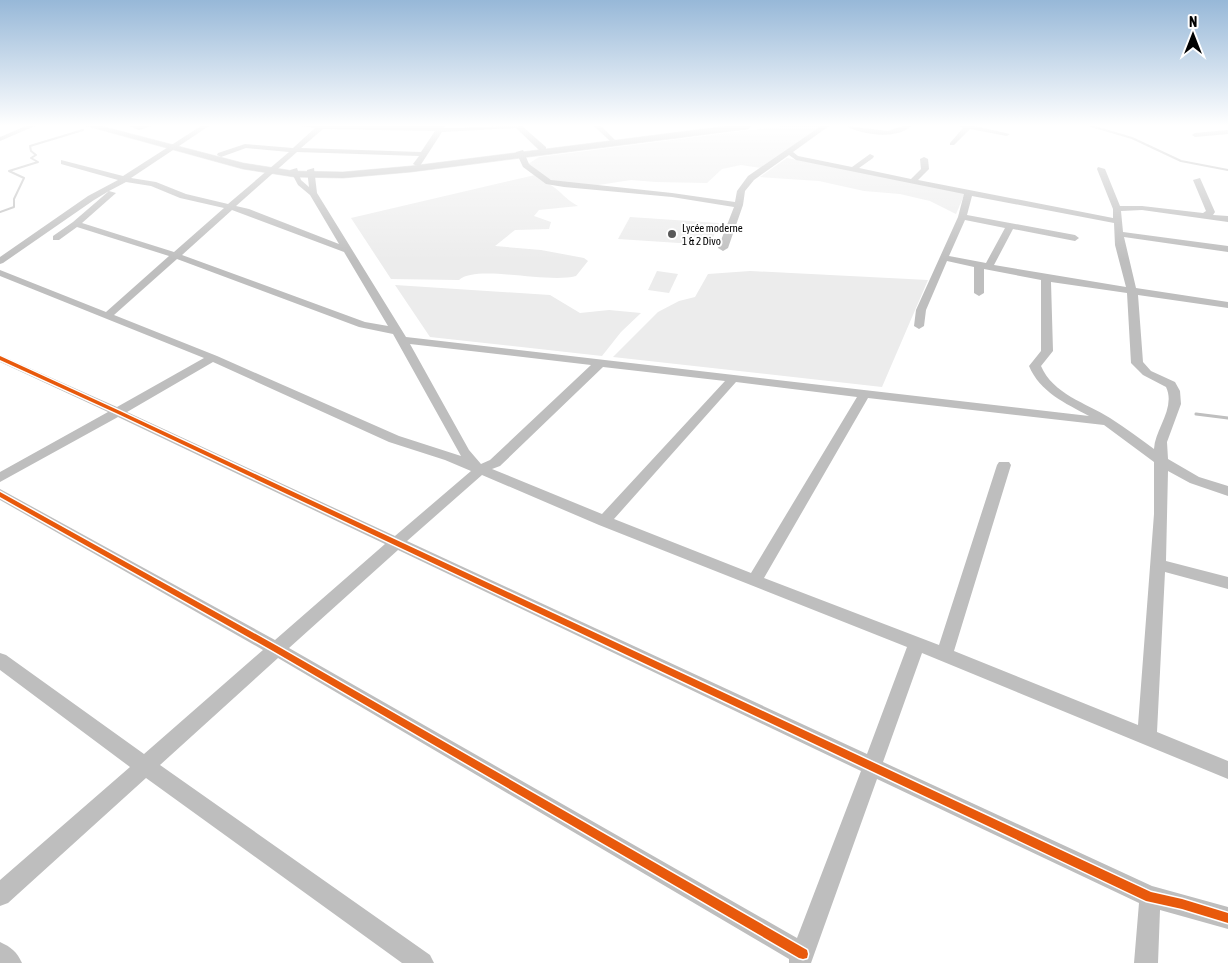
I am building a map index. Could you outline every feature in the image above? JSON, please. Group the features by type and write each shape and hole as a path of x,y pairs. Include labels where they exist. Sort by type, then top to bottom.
{"main road":[{"path":"287,171 335,171"},
{"path":"311,172 343,175 394,171"}],"street":[{"path":"96,171 158,186 183,196 228,208 251,212 349,251"},
{"path":"0,261 91,198 137,171"},
{"path":"107,316 177,256 228,208 273,171"},
{"path":"533,171 549,182 564,186 672,195 739,205"},
{"path":"722,248 739,205 742,191 751,178 761,171"},
{"path":"863,171 1099,219 1118,221"},
{"path":"912,181 922,171"},
{"path":"1103,171 1117,209 1118,234 1132,291 1137,363 1147,373 1171,385 1174,391 1175,404 1161,442 1161,514 1147,737"},
{"path":"294,172 304,187 314,193"},
{"path":"311,172 314,193 399,336 464,452 480,470"},
{"path":"1197,180 1211,212 1206,216"},
{"path":"56,238 76,224 111,194 115,185"},
{"path":"920,326 921,310 962,217 969,192"},
{"path":"1117,209 1142,208 1228,219"},
{"path":"962,217 1074,238"},
{"path":"76,224 177,256 363,325 399,336 1107,422"},
{"path":"979,294 984,265 1012,225"},
{"path":"1118,234 1160,238 1228,249"},
{"path":"944,258 1046,278 1228,305"},
{"path":"0,273 213,358 394,439 450,457 604,521 917,644 1228,770"},
{"path":"1046,278 1047,351 1035,366 1037,373 1060,395 1107,422 1161,461 1197,480 1228,491"},
{"path":"0,358 1150,897 1182,904 1228,918"},
{"path":"0,478 213,358"},
{"path":"0,895 480,470 495,462 601,362"},
{"path":"604,521 734,378"},
{"path":"755,580 865,393"},
{"path":"944,655 1004,465"},
{"path":"0,494 276,649 802,958 917,644"},
{"path":"1157,564 1228,583"},
{"path":"0,660 145,766 422,963"},
{"path":"1146,963 1150,897"},
{"path":"0,954 10,963"}],"shaded area":[{"path":"537,171 720,171 707,183 631,180 592,186 556,182"},
{"path":"769,171 853,171 965,193 956,214 930,201 900,194 864,191 819,181 760,177"},
{"path":"535,175 553,186 578,206 539,210 534,216 551,222 549,229 515,230 495,246 541,250 584,258 588,261 576,276 548,278 481,274 459,280 391,279 351,218"},
{"path":"630,217 719,223 710,245 618,239"},
{"path":"657,271 678,274 669,293 648,290"},
{"path":"750,271 928,280 882,387 613,357 658,312 679,301 695,297 708,274"},
{"path":"395,285 550,295 580,313 609,310 641,313 621,332 602,356 430,337"}],"waterway":[{"path":"0,212 14,207 14,199 24,178 9,171"},
{"path":"1196,414 1228,418"}],"cycle path":[{"path":"0,358 1150,897 1182,904 1228,918"},
{"path":"0,494 276,649 803,954"}],"place":[{"name":"Lycée moderne 1 & 2 Divo","path":"672,234"}]}
